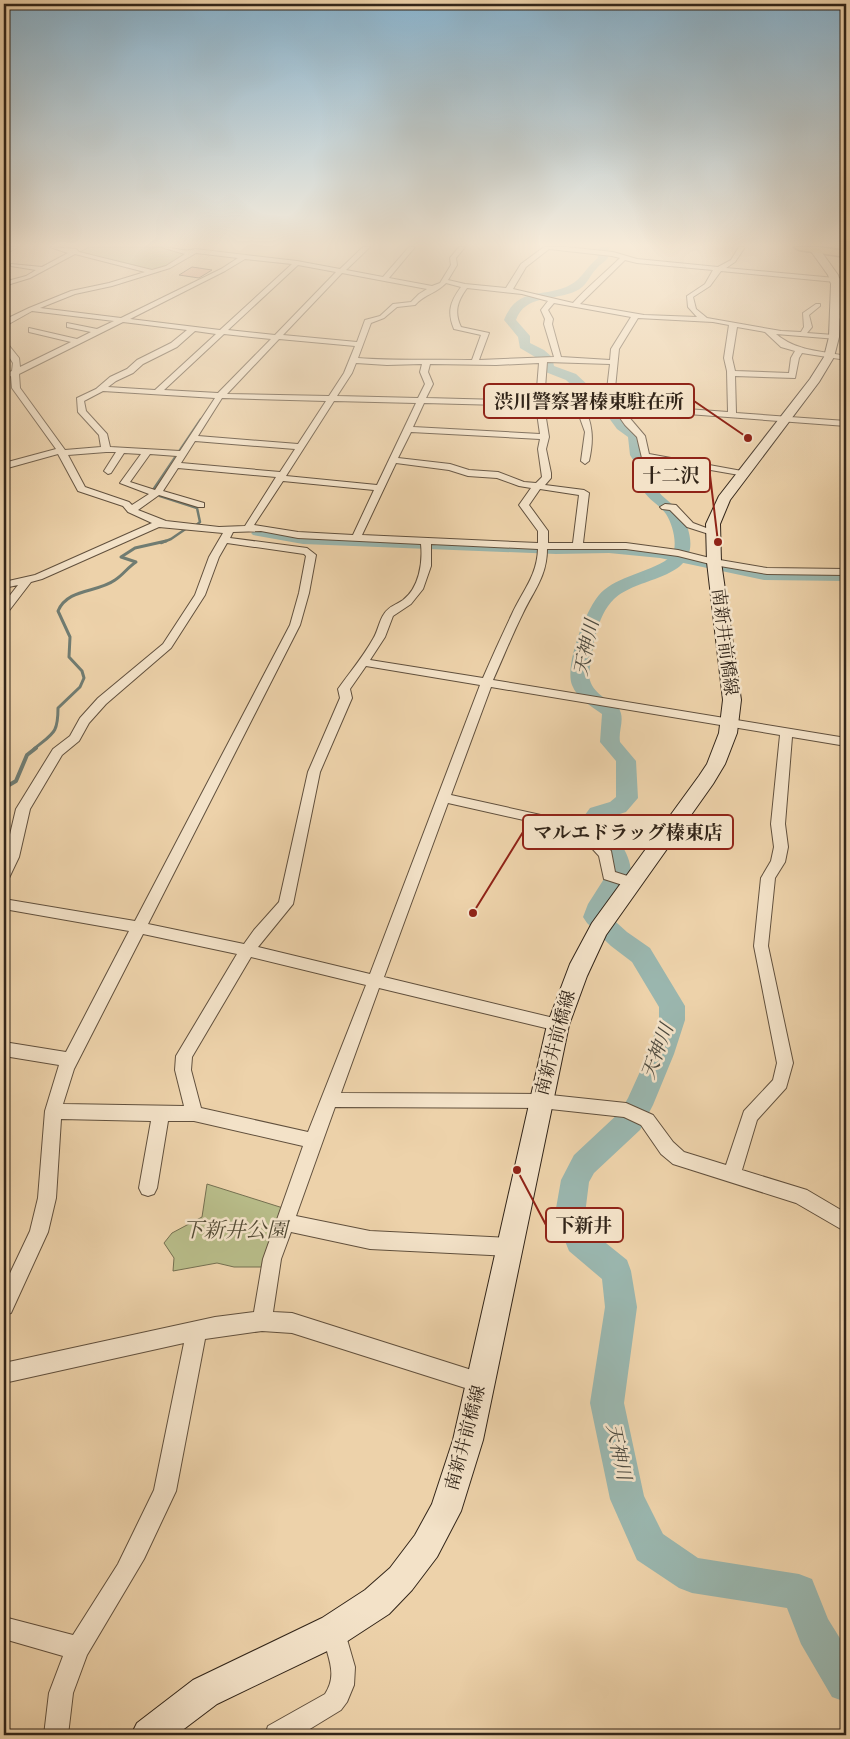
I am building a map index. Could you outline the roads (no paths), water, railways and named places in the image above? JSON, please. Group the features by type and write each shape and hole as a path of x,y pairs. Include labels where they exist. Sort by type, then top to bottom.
{"main road":[{"name":"南新井前橋線","path":"149,1735 162,1722 205,1692 334,1630 377,1602 401,1579 426,1546 445,1511 456,1480 481,1383 558,1025 570,989 589,945 711,772 723,748 731,722 731,679 714,562 713,524 719,507 742,474 819,374 835,331"}],"street":[{"path":"83,328 99,332"},
{"path":"4,376 17,372 106,328"},
{"path":"187,328 359,344"},
{"path":"156,392 225,328"},
{"path":"132,510 157,492 177,465 220,396 287,328"},
{"path":"248,528 348,374 367,328"},
{"path":"458,328 485,332 475,362"},
{"path":"549,328 558,359"},
{"path":"628,328 615,350 610,398 630,426 642,436 645,456 742,474"},
{"path":"732,415 731,373 728,358 733,328"},
{"path":"757,328 803,334 835,331"},
{"path":"803,334 807,328"},
{"path":"102,389 107,382 130,372 140,362 174,345 194,329"},
{"path":"32,330 78,342"},
{"path":"767,330 784,345 800,350"},
{"path":"731,373 792,376 795,358 800,350 835,331"},
{"path":"4,345 16,359 17,372 14,384 16,388 62,452 82,489 126,504 132,510 164,524"},
{"path":"262,1321 272,1259 313,1141 486,684 518,612 539,574 542,564 542,527 524,505 546,478 547,473 542,450 545,437 540,403 543,359"},
{"path":"353,360 387,363 543,359 614,362"},
{"path":"356,538 429,384 424,372 426,362"},
{"path":"106,449 103,434 82,412 80,400 84,396 102,389 220,396 579,405 589,423 589,441 585,461"},
{"path":"615,406 846,424"},
{"path":"408,429 545,437"},
{"path":"193,438 300,447"},
{"path":"4,466 62,452 106,449 183,454"},
{"path":"108,471 122,450"},
{"path":"147,452 125,483 201,505"},
{"path":"393,460 450,467 468,473 498,475 522,484 584,493 578,545"},
{"path":"177,465 380,488"},
{"path":"668,507 690,525 712,532"},
{"path":"4,585 27,580 157,524 205,527 227,534 307,550 311,555 304,593 295,625 70,1060 53,1111 47,1198 39,1232 4,1306"},
{"path":"4,874 12,857 24,809 57,752 74,738 84,721 102,700 167,646 200,594 214,557 227,534 248,528 298,535 356,538 541,546 626,546 678,553 714,562 767,571 846,572"},
{"path":"194,1114 183,1070 184,1056 230,977 250,951 259,934 286,904 314,772 346,698 344,689 380,637 382,628 391,612 406,603 418,589 425,572 427,557 426,540"},
{"path":"4,610 27,580"},
{"path":"362,662 846,742"},
{"path":"732,1174 750,1116 780,1083 784,1063 761,946 768,878 778,862 781,846 778,824 786,732"},
{"path":"443,798 581,828 606,854 609,875 632,883"},
{"path":"4,904 138,927 250,951 558,1025"},
{"path":"4,1049 70,1060"},
{"path":"330,1100 541,1101 626,1110 647,1120 666,1148 680,1158 801,1196 846,1223"},
{"path":"53,1111 194,1114 313,1141"},
{"path":"148,1188 161,1113"},
{"path":"285,1222 370,1240 510,1247"},
{"path":"4,1373 196,1333 215,1327 262,1321 292,1323 481,1383"},
{"path":"56,1735 61,1693 78,1648 104,1609 157,1510 165,1491 196,1333"},
{"path":"4,1628 78,1648"},
{"path":"278,1735 333,1702 339,1695 344,1675 334,1630"}],"waterway":[{"name":"天神川","path":"517,328 524,336 524,345 534,349 548,360 547,368 571,377 585,390 600,396 622,426 635,436 637,455 650,476 647,485 649,490 673,513 680,529 682,541 682,552 671,565 615,590 603,601 595,614 590,629 580,675 580,682 586,692 611,711 609,739 614,748 626,761 627,798 618,807 600,811 593,819 618,857 620,864 620,872 596,910 595,917 619,939 641,955 672,1006 672,1020 661,1054 639,1105 630,1121 584,1164 575,1180 570,1214 580,1241 616,1271 621,1307 607,1403 627,1499 650,1547 692,1575 799,1592 814,1631 846,1683"},
{"path":"194,527 200,522 197,508 160,496 153,490 201,419"},
{"path":"166,541 187,528"},
{"path":"256,533 303,541 556,551 609,550 660,555 764,577 846,578"},
{"path":"34,749 53,732 57,723 58,708 80,687 84,678 82,671 69,657 70,637 58,611 69,598 108,584 136,562 121,557 135,548 166,541"},
{"path":"161,543 166,541"},
{"path":"4,788 16,781 27,755 36,748"}],"place":[{"name":"渋川警察署榛東駐在所","path":"748,438"},
{"name":"十二沢","path":"718,542"},
{"name":"マルエドラッグ榛東店","path":"473,913"},
{"name":"下新井","path":"517,1170"}],"park label":[{"name":"下新井公園","path":"235,1231"}]}
